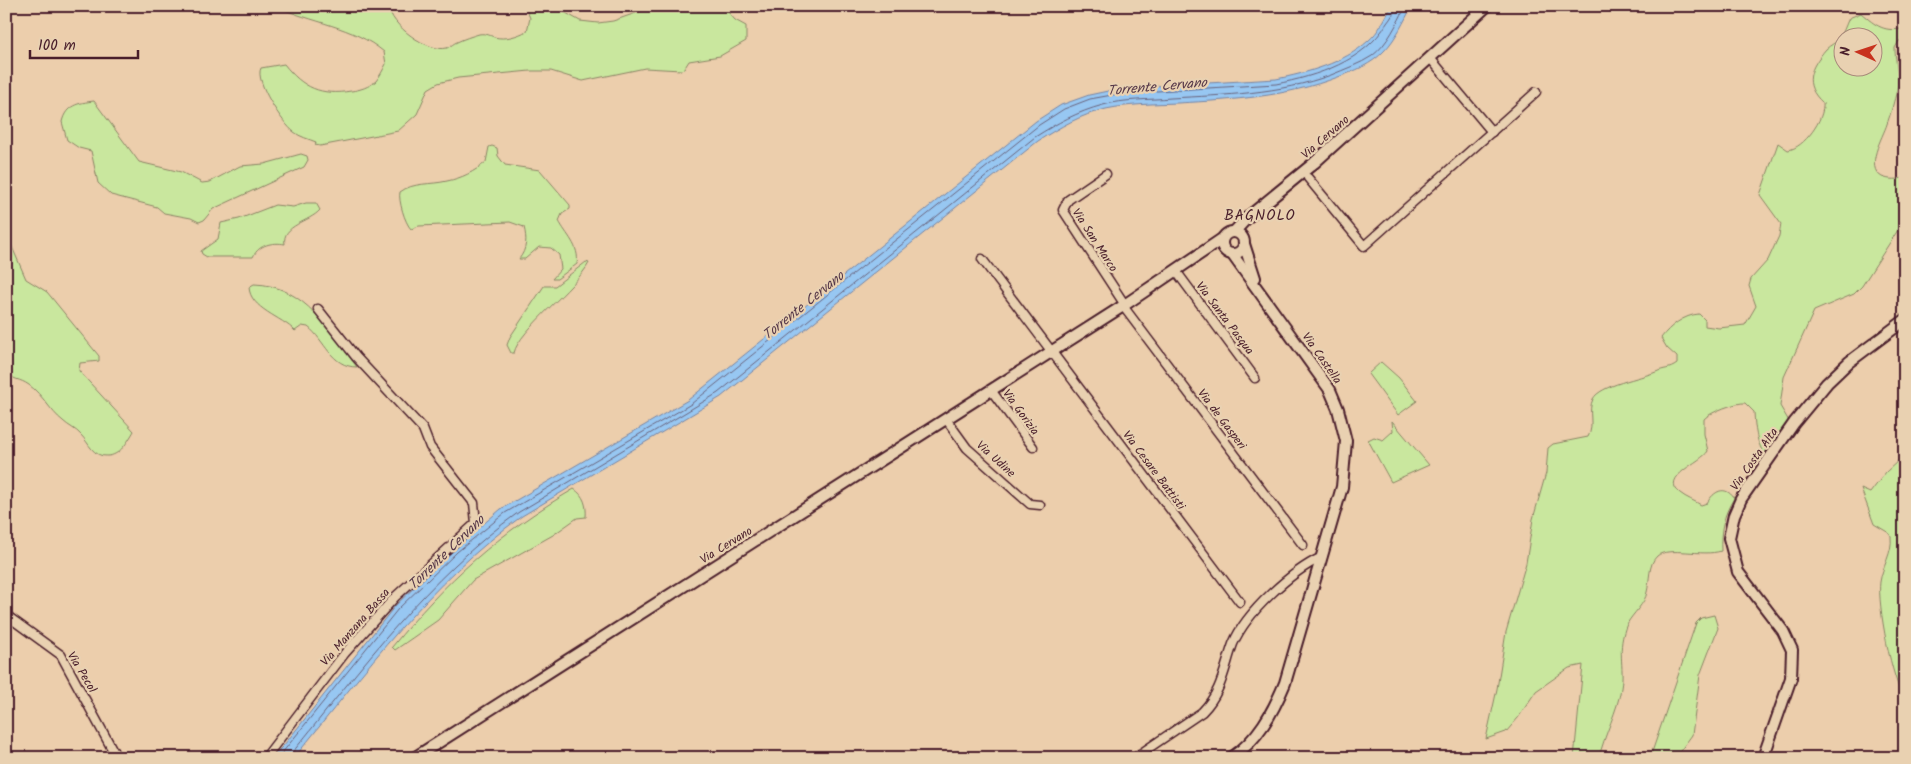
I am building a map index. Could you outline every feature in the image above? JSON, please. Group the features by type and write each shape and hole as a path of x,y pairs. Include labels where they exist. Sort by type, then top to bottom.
{"main road":[{"name":"Via Cervano","path":"1234,232 1256,211 1314,164 1487,6"},
{"path":"1199,255 1215,249 1229,253 1241,250 1248,224 1256,211"},
{"path":"1234,232 1240,235 1244,242 1252,272 1264,297 1222,246 1222,239 1226,234 1234,232"},
{"name":"Via Cervano","path":"414,758 1124,305 1222,239"},
{"name":"Via Castella","path":"1231,758 1257,734 1278,700 1296,650 1322,558 1344,474 1346,450 1343,425 1330,390 1264,297"},
{"name":"Via Costa Alta","path":"1763,758 1791,678 1792,650 1783,631 1738,572 1729,538 1734,515 1741,499 1794,423 1827,383 1849,362 1905,320"}],"street":[{"path":"1430,58 1492,132"},
{"name":"Via Cervano","path":"1308,178 1364,246 1536,92"},
{"name":"Via San Marco","path":"1106,174 1068,200 1063,210 1124,305"},
{"path":"982,259 1050,352"},
{"name":"Via Santa Pasqua","path":"1176,271 1255,378"},
{"name":"Via de Gasperi","path":"1124,305 1303,545"},
{"name":"Via Manzana Bassa","path":"264,758 345,653 388,604 476,523 474,503 430,447 423,429 356,357 318,309"},
{"name":"Via Cesare Battisti","path":"1050,352 1240,602"},
{"name":"Via Gorizia","path":"991,390 1033,448"},
{"name":"Via Udine","path":"946,419 972,453 1030,504 1040,505"},
{"path":"1134,758 1207,708 1218,691 1234,642 1248,618 1304,568 1322,558"},
{"name":"Via Pecol","path":"6,615 61,655 117,758"}],"green space":[{"path":"276,6 389,6 396,21 411,36 430,46 447,48 459,41 479,34 507,38 527,31 530,18 525,6 558,6 559,9 580,21 598,23 613,21 656,6 723,6 735,20 746,26 746,41 720,56 689,61 684,69 681,70 645,68 583,81 551,71 530,71 458,78 438,83 428,89 417,114 398,131 320,146 315,145 316,142 296,134 283,120 265,92 260,74 261,68 284,64 298,79 313,88 331,92 351,91 364,88 376,81 386,64 384,52 359,36"},
{"path":"1861,13 1871,22 1884,28 1845,28 1849,18"},
{"path":"1884,28 1892,30 1905,28 1905,39 1899,41 1895,48 1897,90 1890,116 1876,152 1875,166 1877,172 1882,177 1899,179 1905,177 1905,219 1862,286 1854,294 1814,311 1784,377 1780,406 1790,423 1765,456 1756,435 1754,412 1745,403 1724,408 1704,419 1704,434 1708,451 1678,476 1675,481 1675,487 1682,495 1701,505 1707,503 1713,495 1720,491 1731,494 1734,498 1723,524 1721,551 1714,553 1669,552 1662,553 1654,559 1646,596 1627,624 1624,633 1621,649 1622,680 1619,696 1599,758 1574,758 1583,665 1569,668 1536,691 1506,732 1486,739 1497,689 1506,632 1526,563 1533,519 1546,473 1548,448 1553,444 1588,437 1591,428 1591,404 1597,394 1621,382 1677,364 1677,357 1667,348 1661,338 1678,322 1688,316 1699,314 1705,320 1705,326 1719,328 1745,325 1756,306 1749,286 1751,279 1768,260 1779,236 1781,224 1760,195 1778,143 1788,150 1794,148 1807,138 1821,117 1823,103 1812,89 1811,76 1812,69 1826,49 1834,43 1834,78 1884,78"},
{"path":"94,101 139,162 181,172 202,183 210,182 240,166 264,164 301,154 307,156 308,160 304,167 213,209 204,220 199,222 191,218 164,213 157,207 111,195 98,183 91,151 79,148 67,140 62,122 66,112 78,104"},
{"path":"489,147 497,148 498,156 505,165 540,170 570,205 570,209 562,214 559,221 572,241 576,252 577,264 557,279 552,279 561,269 559,255 551,248 539,247 525,259 519,259 526,244 524,227 510,222 419,226 411,229 406,222 401,206 400,192 422,184 447,181 468,174 486,162"},
{"path":"306,203 316,203 320,210 287,232 285,244 267,245 259,249 253,257 207,257 202,254 201,251 218,239 221,223 239,219 275,205 293,207"},
{"path":"6,220 9,240 26,279 47,292 99,356 99,361 80,363 79,371 134,431 116,454 102,456 95,452 79,433 58,417 34,389 6,372"},
{"path":"586,262 589,263 582,273 536,321 518,344 514,353 511,353 507,345 510,337 544,286 555,286"},
{"path":"254,284 272,286 288,292 302,301 326,326 357,367 341,363 308,327 302,326 295,331 261,307 251,295 249,287"},
{"path":"1381,362 1399,378 1417,401 1398,415 1368,374"},
{"path":"1392,421 1429,465 1391,482 1368,440 1374,437 1383,440 1393,431"},
{"path":"1905,445 1905,699 1895,677 1886,642 1881,607 1880,582 1889,554 1891,537 1889,533 1874,524 1861,489 1870,493 1886,472 1899,460"},
{"path":"574,489 584,501 586,517 577,518 553,535 473,580 438,620 395,650 392,647 433,600 475,559 522,523"},
{"path":"1714,615 1718,628 1700,675 1692,735 1675,758 1650,758 1696,623 1701,618"}],"water":[{"name":"Torrente Cervano","path":"1392,6 1412,6 1400,30 1384,51 1374,60 1344,75 1299,89 1259,96 1133,105 1106,109 1070,122 1038,141 721,397 522,516 488,542 457,570 400,629 294,758 271,758 284,745 395,606 454,549 501,509 688,400 1036,121 1061,105 1089,95 1122,88 1276,79 1325,66 1348,55 1368,41 1379,29"}],"district":[{"name":"BAGNOLO","path":"1260,215"}]}
